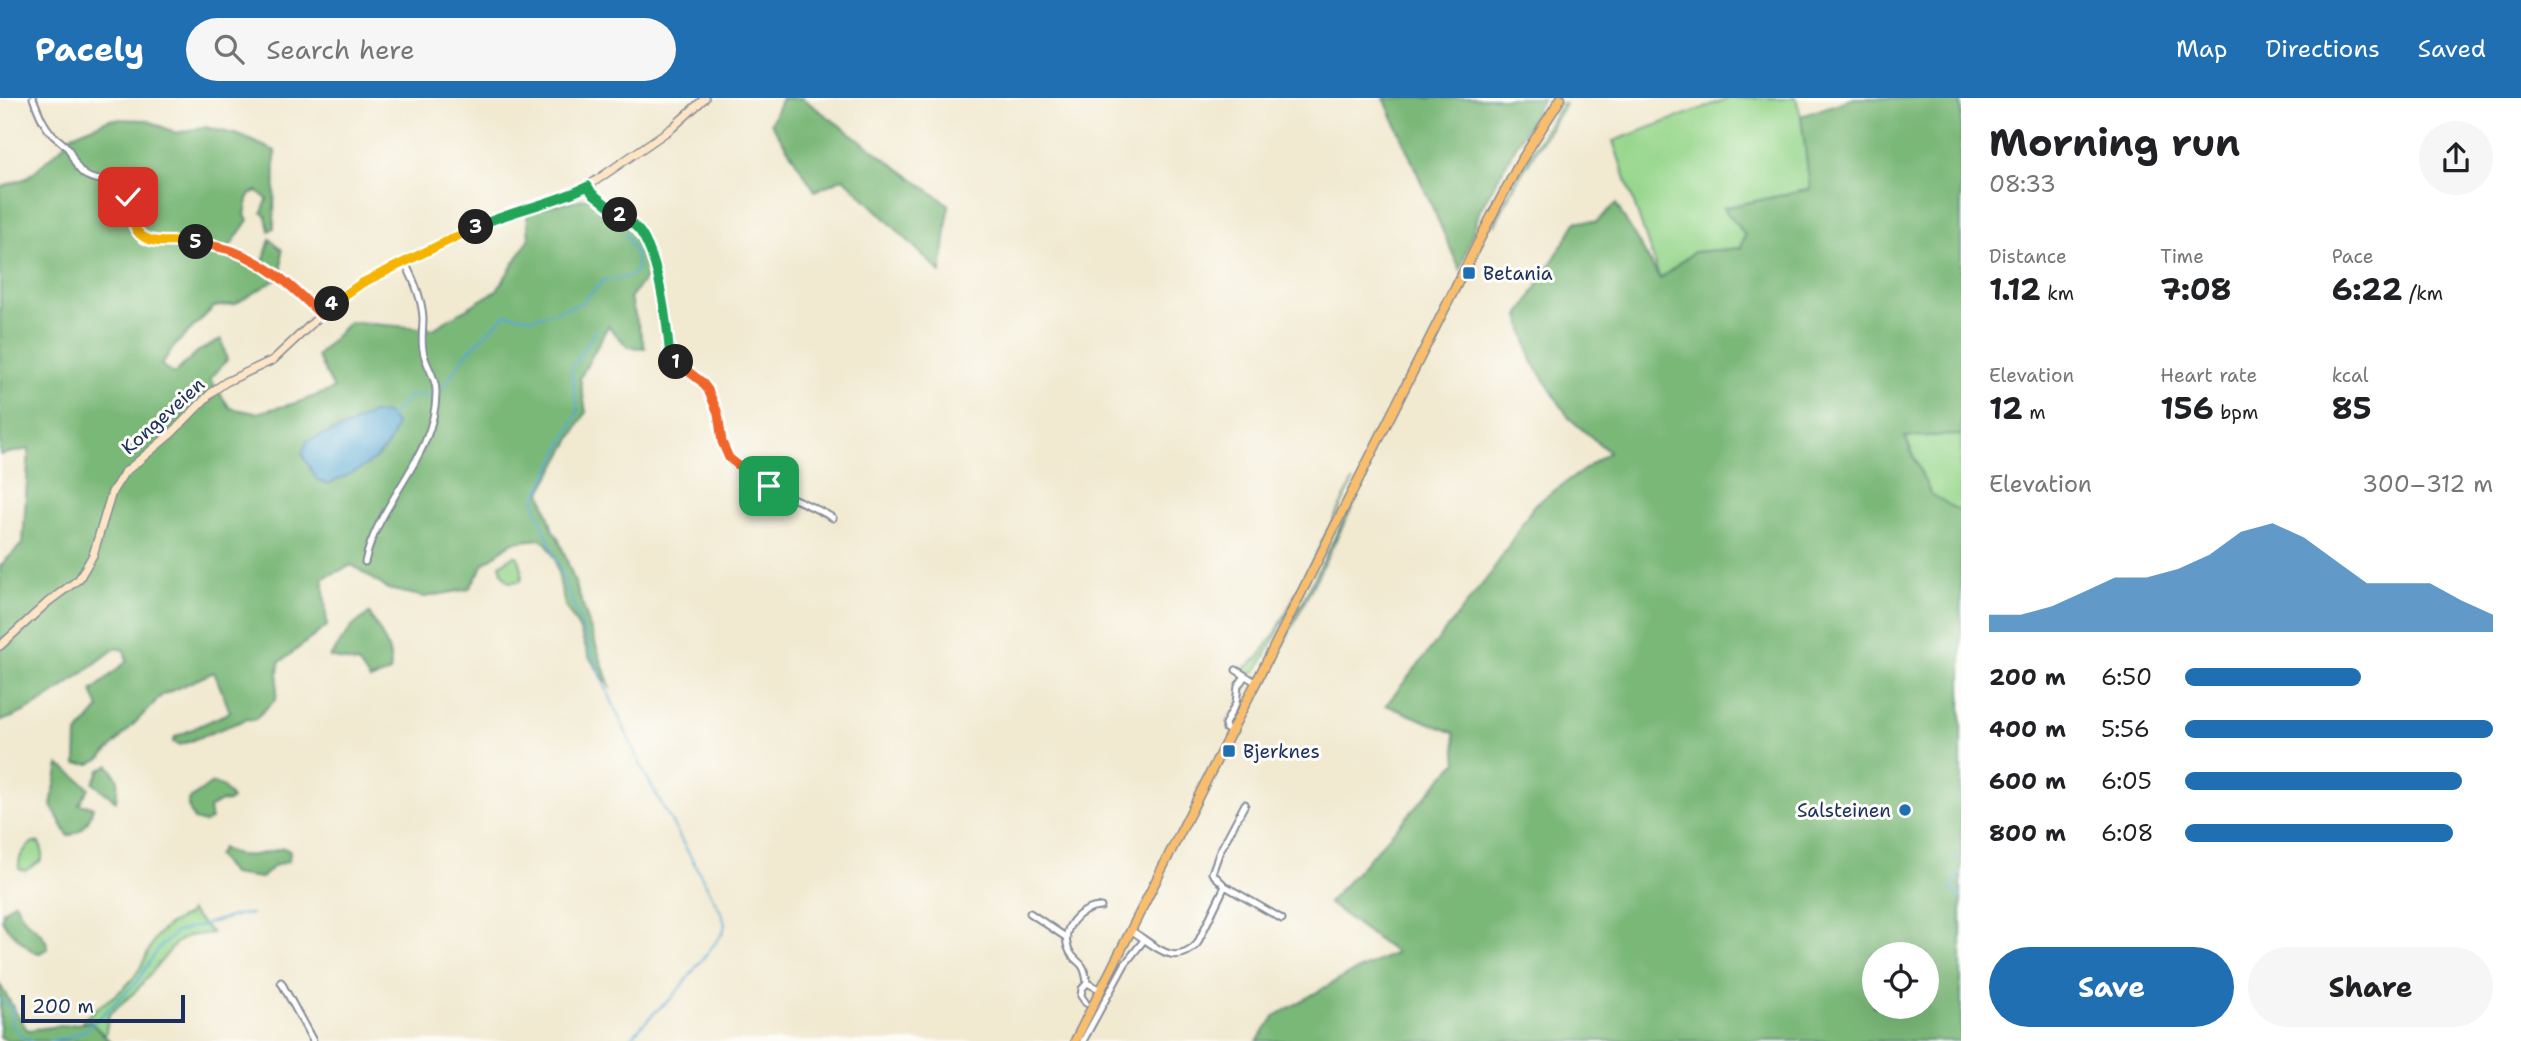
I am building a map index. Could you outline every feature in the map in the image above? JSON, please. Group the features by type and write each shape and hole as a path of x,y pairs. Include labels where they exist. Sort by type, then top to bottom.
{"highway":[{"path":"1075,1041 1488,223 1519,164 1561,98"}],"main road":[{"name":"Kongeveien","path":"0,646 48,602 79,579 93,555 111,492 124,473 172,433 213,391 273,360 354,287 496,218 588,186 662,136 705,98"}],"street":[{"path":"33,98 47,128 67,148 82,173 93,179 113,181 122,187 128,197 134,225 143,237 153,241 209,245 247,257 279,276 321,315"},
{"path":"588,186 598,198 634,225 644,239 659,286 670,358 696,377 708,390 718,413 722,442 729,458 758,481 833,518"},
{"path":"365,562 369,545 383,516 423,449 435,402 435,382 422,349 421,304 417,287 405,262"},
{"path":"1236,670 1257,683"},
{"path":"1233,732 1226,729 1225,724 1236,703 1238,686 1245,676"},
{"path":"1245,804 1212,870 1214,877 1282,919"},
{"path":"1132,931 1170,955 1181,956 1197,944 1225,886"},
{"path":"1087,984 1084,966 1069,951 1069,926 1073,919 1091,908 1101,906"},
{"path":"1030,913 1067,938"},
{"path":"1083,1041 1125,964 1144,940"},
{"path":"281,982 313,1041"},
{"path":"1087,984 1101,990"},
{"path":"1086,1003 1081,996 1082,989 1087,984"}],"green space":[{"path":"782,98 802,98 949,205 941,273 844,178 815,191 771,123"},
{"path":"1384,98 1543,98 1480,210 1460,270"},
{"path":"1730,98 1796,98 1811,189 1724,208 1745,235 1741,248 1694,252 1660,279 1613,141"},
{"path":"1854,98 1961,98 1961,435 1905,437 1930,493 1961,512 1961,1041 1257,1041 1275,1016 1347,975 1396,953 1328,903 1457,762 1454,733 1386,705 1492,572 1534,505 1609,452 1569,418 1532,361 1519,316 1577,221 1596,222 1616,204 1660,279 1694,252 1741,248 1745,235 1723,208 1810,189 1801,116"},
{"path":"1562,103 1565,104 1515,185 1495,225 1493,224 1518,175"},
{"path":"110,119 147,120 176,133 205,127 239,135 275,151 274,228 269,231 266,216 262,213 267,199 257,191 249,194 245,215 248,220 226,252 262,265 270,239 282,250 282,276 235,304 214,307 176,344 161,365 174,374 197,352 221,339 227,360 210,379 230,408 256,413 296,403 334,389 317,356 349,322 433,329 497,290 529,239 527,211 592,197 641,239 652,269 630,298 645,348 628,347 608,326 580,378 586,412 541,492 611,689 589,657 579,628 565,606 555,559 547,544 540,539 513,542 484,564 469,589 425,597 388,589 352,565 323,578 327,626 279,663 276,699 254,720 247,719 180,745 173,742 175,737 230,712 214,672 162,695 100,759 90,764 76,764 77,734 99,708 92,691 127,661 124,650 116,648 44,700 0,721 0,566 23,543 29,449 0,455 0,187 27,178 72,135","holes":["372,413 357,471 307,441 350,425"]},
{"path":"1961,435 1961,512 1958,512 1930,493 1905,436"},
{"path":"1364,479 1366,480 1265,681 1264,678"},
{"path":"1353,481 1257,670 1251,674 1244,672 1243,669 1257,659 1276,632"},
{"path":"517,556 520,562 522,578 521,581 509,582 500,565"},
{"path":"369,613 385,641 391,664 390,672 370,680 359,664 330,657 352,627"},
{"path":"59,765 89,788 79,804 93,807 85,826 68,836 51,805"},
{"path":"109,765 118,780 116,801 93,783 100,770"},
{"path":"212,783 222,786 232,799 228,802 221,801 209,808 211,820 204,823 194,820 188,806 190,799"},
{"path":"33,842 39,843 42,849 42,860 25,871 19,869 22,853"},
{"path":"222,848 237,855 245,855 284,848 290,851 289,861 274,866 261,878 232,874 217,856"},
{"path":"15,902 23,916 42,935 48,949 40,953 33,952 7,928 2,920 3,911"},
{"path":"190,911 212,933 188,936 176,943 137,990 109,1014 105,1036 90,1022 81,1023 128,984 143,964 156,938"},
{"path":"0,985 28,1030 90,1022 110,1041 8,1041 0,1037"}],"water":[{"path":"372,413 387,414 396,423 393,435 380,455 361,469 328,484 317,480 302,454 307,441 350,425"}],"waterway":[{"path":"441,390 465,355 506,314 534,318 580,304 604,280 629,277 638,270 634,250 625,234"},
{"path":"597,329 571,369 578,412 534,502 604,684 644,772 721,912 725,924 723,933 672,998 627,1041"},
{"path":"391,417 410,396 431,395"},
{"path":"1955,857 1961,858"},
{"path":"1961,873 1951,889 1961,897"},
{"path":"49,1041 73,1036 87,1029 137,982 158,949 176,932 251,914"},
{"path":"0,1000 8,1005 13,1015 11,1023 20,1035 32,1041"}],"place":[{"name":"Betania","path":"1469,273"},
{"name":"Bjerknes","path":"1229,751"},
{"name":"Salsteinen","path":"1905,810"}],"route":[{"path":"128,197 134,225 143,237 153,241 191,241 247,257 279,276 321,315 349,291 369,279 496,218 588,186 592,193 634,225 643,236 659,286 670,358 696,377 708,390 718,413 722,442 729,458 769,486"}]}
